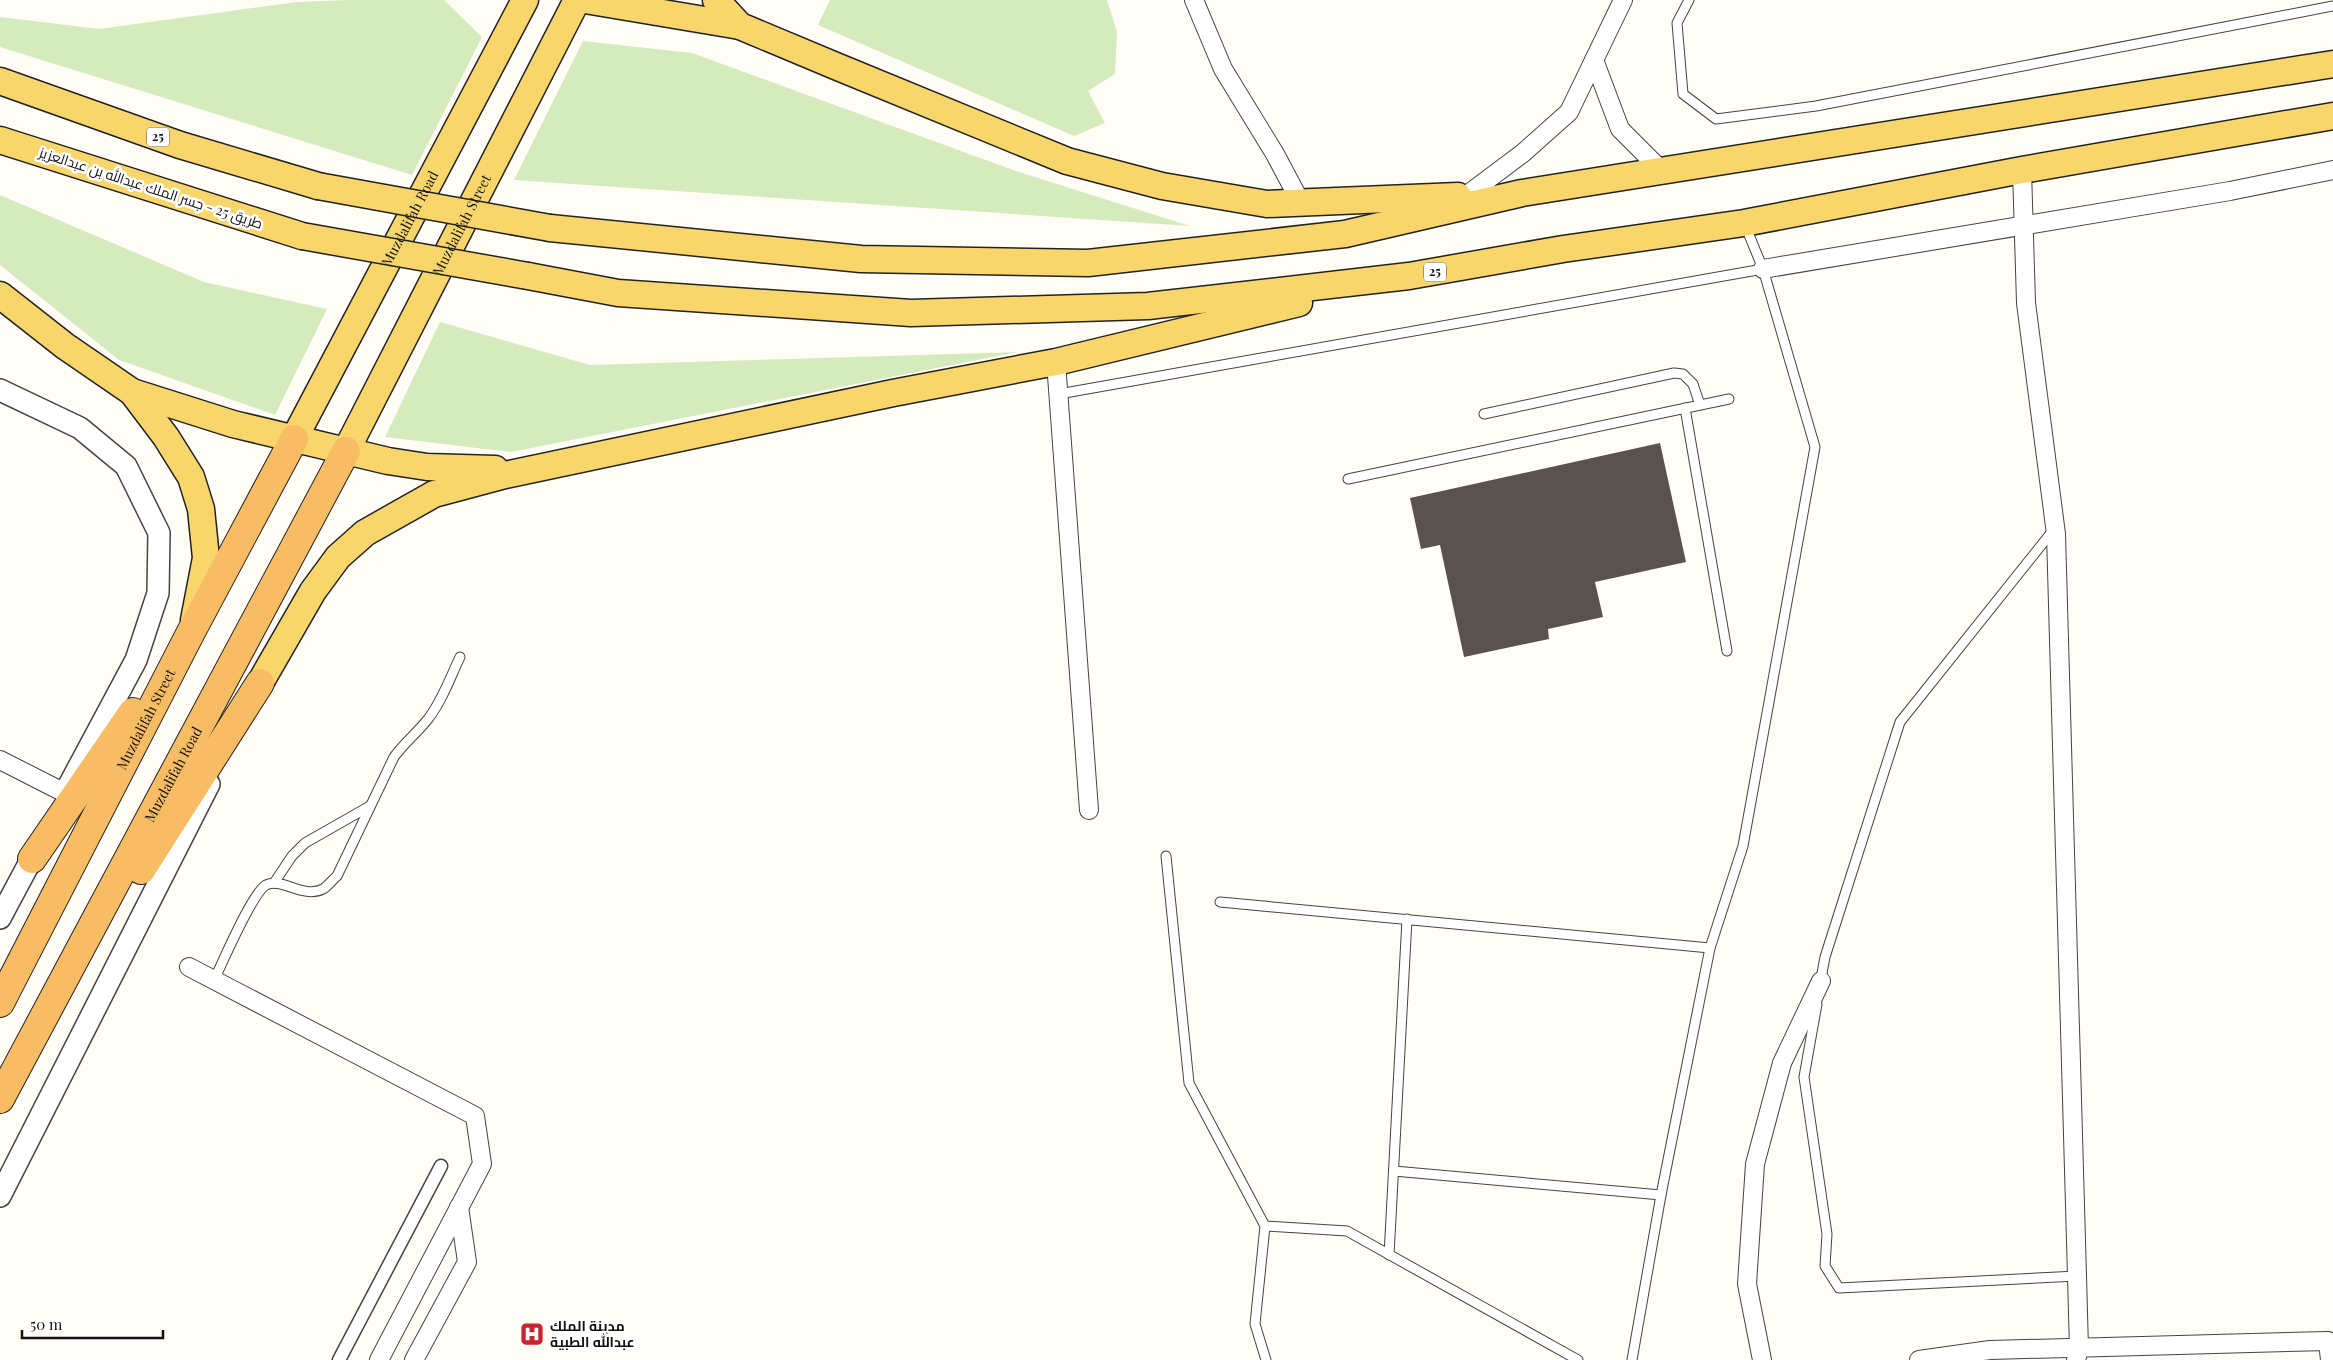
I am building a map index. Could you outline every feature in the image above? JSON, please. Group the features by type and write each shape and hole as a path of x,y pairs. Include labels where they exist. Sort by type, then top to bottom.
{"highway":[{"name":"Muzdalifah Street","path":"0,1003 191,632 294,439"},
{"name":"Muzdalifah Road","path":"3,1093 346,451"},
{"path":"32,859 191,632"},
{"path":"3,1093 80,964 260,683"}],"main road":[{"name":"Muzdalifah Road","path":"294,439 525,0"},
{"name":"Muzdalifah Street","path":"346,451 577,0"},
{"path":"585,0 740,26 1067,161 1162,186 1267,204 1522,193"},
{"path":"716,0 740,26"},
{"name":"25","path":"0,81 180,145 318,186 550,228 860,259 1088,262 1345,234 1522,193 2333,64"},
{"name":"25","path":"1409,276 1563,249 1744,223 2022,170 2333,116"},
{"name":"طريق 25 - جسر الملك عبدالله بن عبدالعزيز","path":"0,140 302,236 618,292 912,314 1148,306 1409,276"},
{"path":"260,683 313,591 338,557 365,532 434,494 534,469 893,393 1056,362 1409,276"},
{"path":"0,295 65,346 132,392 233,424 427,468 534,469"},
{"path":"132,392 166,438 191,477 201,509 206,558 191,632"}],"street":[{"path":"1194,0 1223,69 1275,154 1300,203"},
{"path":"1468,195 1523,153 1568,112 1623,0"},
{"path":"1594,60 1620,129 1662,171"},
{"path":"2022,170 2026,303 2055,528 2078,1355"},
{"path":"1763,269 2230,191 2333,170"},
{"path":"1056,362 1089,810"},
{"path":"0,390 80,428 126,466 160,533 158,593 136,660 0,918"},
{"path":"0,1196 260,683"},
{"path":"0,760 65,793"},
{"path":"189,967 475,1116 482,1164 379,1360"},
{"path":"1762,1360 1747,1284 1755,1164 1782,1063 1821,981"},
{"path":"339,1360 441,1166"},
{"path":"414,1360 467,1262 459,1207"},
{"path":"1919,1360 1990,1350 2078,1355 2328,1341 2330,1360"}],"lane":[{"path":"1688,0 1677,23 1683,94 1716,119 1816,106 2333,6"},
{"path":"1632,1360 1661,1195 1710,948 1743,846 1815,446 1763,269 1744,223"},
{"path":"1058,394 1763,269"},
{"path":"1484,414 1674,373 1683,374 1693,384 1700,405"},
{"path":"1348,479 1728,399"},
{"path":"1685,408 1727,651"},
{"path":"2055,528 1900,722 1825,956 1804,1077 1827,1234 1825,1266 1839,1288 2077,1276"},
{"path":"214,980 255,898 266,886 274,883 309,892 323,889 337,876 394,757 438,704 460,657"},
{"path":"274,883 292,856 305,843 370,806"},
{"path":"1166,856 1189,1083 1265,1226 1254,1324 1266,1360"},
{"path":"1220,902 1710,948"},
{"path":"1388,1255 1407,919"},
{"path":"1394,1171 1661,1195"},
{"path":"1265,1226 1347,1231 1578,1360"}],"green space":[{"path":"444,0 482,37 412,175 0,47 0,17 99,29 297,2"},
{"path":"830,0 1107,0 1117,32 1115,74 1088,91 1105,123 1074,136 818,25"},
{"path":"583,41 692,53 1019,172 1190,226 514,180"},
{"path":"0,195 204,282 327,309 275,415 119,360 0,265"},
{"path":"440,322 590,365 1018,352 511,452 385,437"}],"building":[{"path":"1660,443 1686,562 1595,582 1603,617 1548,629 1549,639 1464,657 1440,545 1421,549 1410,498"}],"place":[{"name":"مدينة الملك عبدالله الطبية","path":"532,1334"}]}
